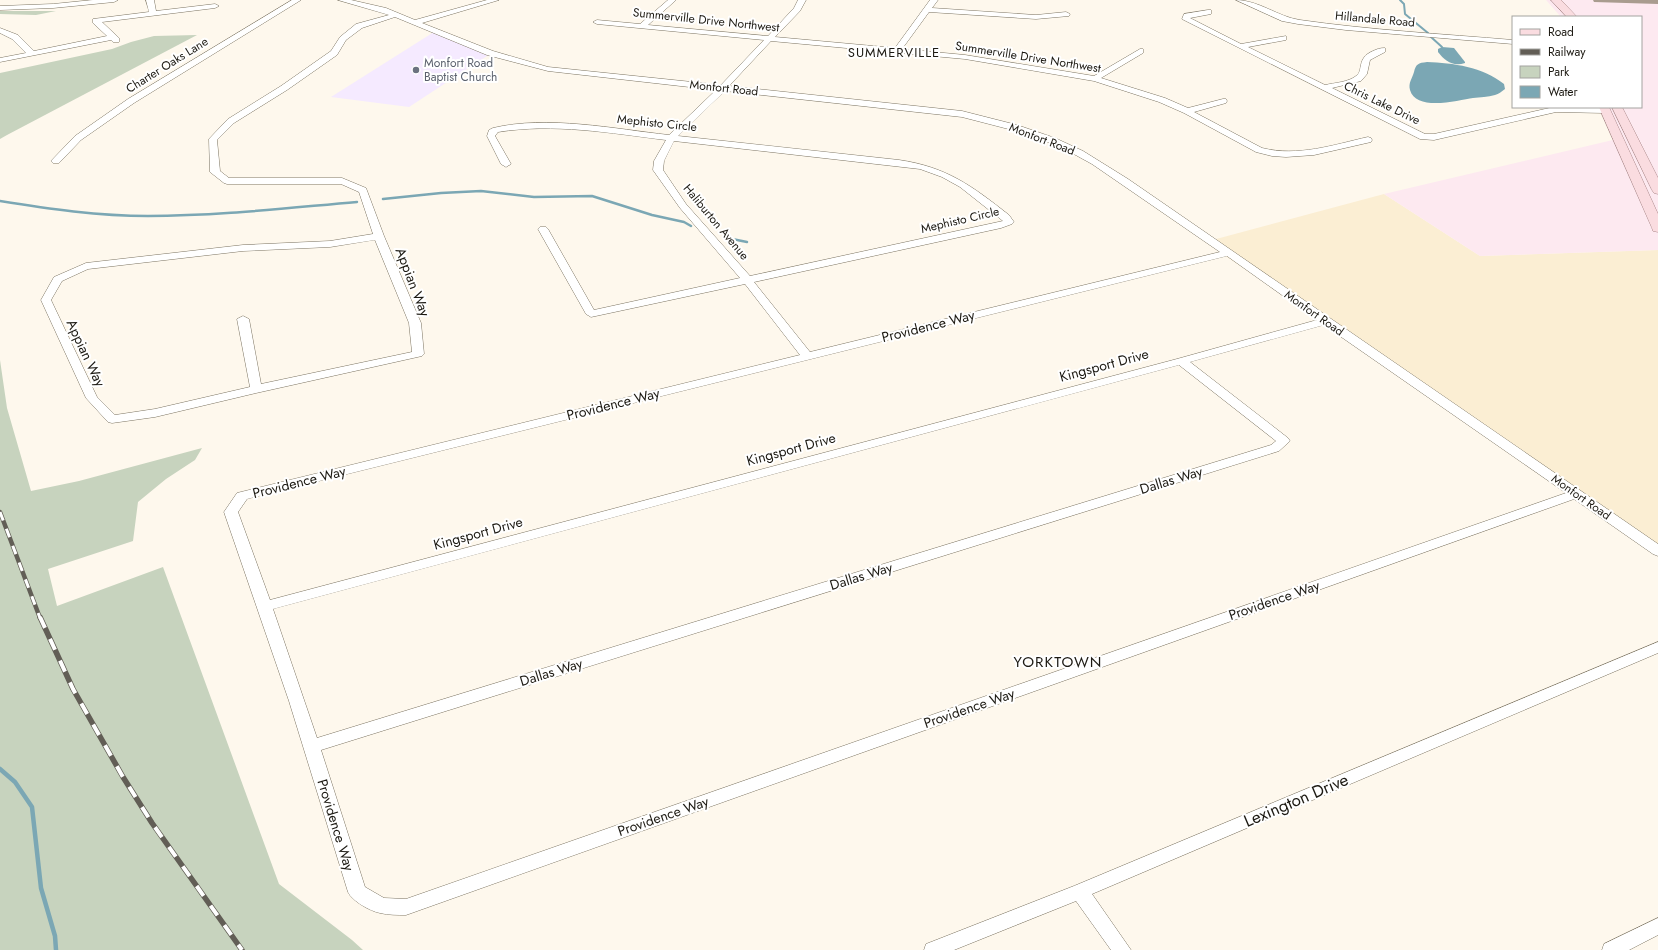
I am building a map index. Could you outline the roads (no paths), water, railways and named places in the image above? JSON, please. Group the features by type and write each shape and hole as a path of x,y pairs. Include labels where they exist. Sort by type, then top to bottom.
{"main road":[{"path":"1556,0 1571,16"},
{"path":"1547,3 1558,16"},
{"path":"1604,108 1658,228"},
{"path":"1618,108 1658,190"}],"street":[{"path":"0,8 53,6 114,0"},
{"path":"150,0 153,14"},
{"name":"Charter Oaks Lane","path":"56,161 78,138 131,101 297,0"},
{"name":"Monfort Road","path":"342,0 383,10 490,53 548,69 962,114 1001,123 1063,145 1103,166 1658,551"},
{"path":"414,23 495,0"},
{"path":"642,26 672,0"},
{"name":"Haliburton Avenue","path":"802,0 797,9 769,39 671,138 659,161 658,170 683,206 747,280 807,356"},
{"path":"897,51 934,0"},
{"name":"Hillandale Road","path":"1240,0 1285,19 1298,22 1346,28 1512,42"},
{"path":"0,60 115,39 96,21 215,6"},
{"path":"928,10 1036,17 1066,14"},
{"name":"Chris Lake Drive","path":"1208,12 1187,16 1186,19 1423,137 1434,137 1556,109 1604,108"},
{"name":"Appian Way","path":"379,236 330,244 243,248 86,266 58,279 46,300 92,398 112,419 155,413 256,389 418,354 415,323 379,236 363,190 342,181 227,181 215,172 213,139 231,121 284,88 334,53 343,39 359,26 396,15"},
{"name":"Summerville Drive Northwest","path":"597,22 965,58 1095,79 1162,100 1187,111 1260,150 1271,154 1301,154 1368,140"},
{"path":"0,30 15,37 32,54"},
{"path":"1240,46 1283,38"},
{"path":"1324,88 1358,79 1363,74 1364,61 1366,58 1382,50"},
{"path":"1095,79 1140,51"},
{"path":"1187,111 1223,101"},
{"name":"Mephisto Circle","path":"506,164 491,136 493,130 524,126 557,125 909,164 936,171 961,183 1006,217 1009,222 1001,225 591,314 543,229"},
{"name":"Providence Way","path":"1227,253 242,496 231,512 266,606 312,746 357,892 381,906 406,907 1576,494"},
{"path":"243,319 256,389"},
{"name":"Kingsport Drive","path":"266,606 1325,321"},
{"name":"Dallas Way","path":"312,746 1267,451 1284,441 1181,360"},
{"name":"Lexington Drive","path":"933,950 1080,891 1658,646"},
{"path":"1080,891 1122,950"},
{"path":"1611,950 1658,926"}],"water":[{"path":"1442,47 1454,48 1465,63 1453,64 1443,58 1438,52 1438,49"},
{"path":"1419,63 1447,63 1477,70 1496,78 1504,84 1505,89 1492,96 1438,103 1420,101 1414,97 1410,90 1410,83"}],"waterway":[{"path":"1400,0 1404,4 1405,14 1428,33"},
{"path":"1431,37 1442,47"},
{"path":"383,199 441,193 481,191 534,197 592,196 652,215 684,222 691,226"},
{"path":"0,201 74,212 148,216 226,213 357,202"},
{"path":"727,238 747,242"},
{"path":"0,769 15,782 32,807 41,888 55,936 56,950"}],"railway":[{"path":"0,512 40,618"},
{"path":"40,617 73,689 123,777 152,823 242,950"}],"place":[{"name":"Monfort Road Baptist Church","path":"416,70"}],"district":[{"name":"SUMMERVILLE","path":"894,52"},
{"name":"YORKTOWN","path":"1058,662"}]}
